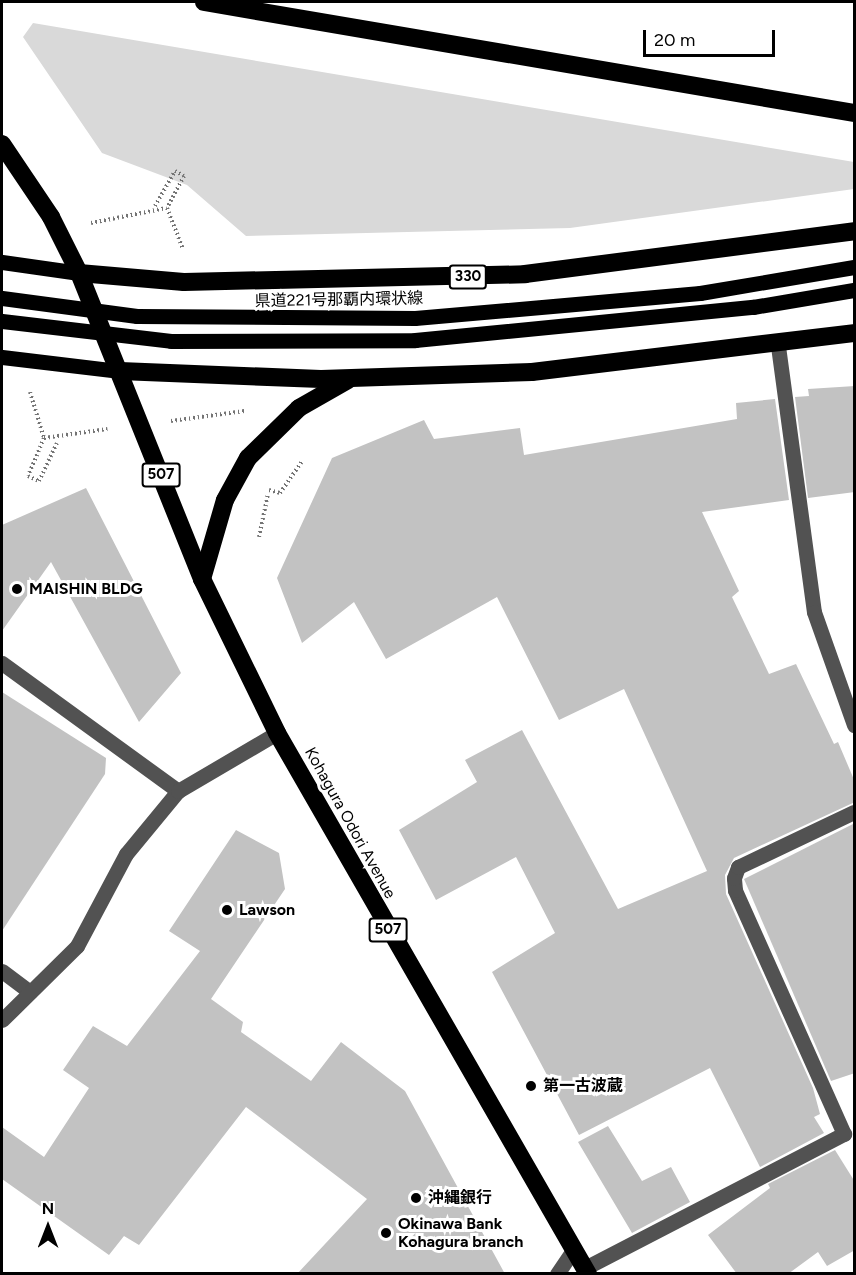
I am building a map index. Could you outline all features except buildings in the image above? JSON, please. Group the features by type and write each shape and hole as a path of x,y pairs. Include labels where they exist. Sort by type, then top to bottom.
{"highway":[{"path":"204,2 855,113"},
{"name":"Kohagura Odori Avenue","path":"2,144 51,218 79,273 202,579 277,733 587,1271"},
{"name":"330","path":"79,273 184,282 525,274 855,231"},
{"path":"120,371 352,378 532,372 778,346 855,333"},
{"path":"202,579 225,500 248,458 299,408 352,378"}],"main road":[{"path":"2,262 79,273"},
{"name":"県道221号那覇内環状線","path":"2,298 137,315 294,321 415,318 700,293 855,267"},
{"path":"2,321 137,339 294,343 415,340 702,312 855,290"},
{"path":"2,357 120,371"}],"street":[{"path":"778,346 812,601 855,725"},
{"path":"2,663 178,790"},
{"path":"2,1020 76,946 126,854 178,790 277,733"},
{"path":"587,1271 844,1134 735,890 734,878 738,867 855,812"},
{"path":"2,971 30,992"},
{"path":"557,1274 574,1249"}],"path":[{"path":"155,206 175,171 183,176 167,208"},
{"path":"44,438 28,476 39,481 57,443"},
{"path":"269,490 280,493 303,460"}],"shaded area":[{"path":"33,23 854,162 854,189 570,228 246,236 187,185 102,153 23,37"}],"place":[{"name":"MAISHIN BLDG","path":"17,589"},
{"name":"Lawson","path":"227,910"},
{"name":"第一古波蔵","path":"531,1086"},
{"name":"沖縄銀行","path":"416,1198"},
{"name":"Okinawa Bank Kohagura branch","path":"386,1233"}]}
